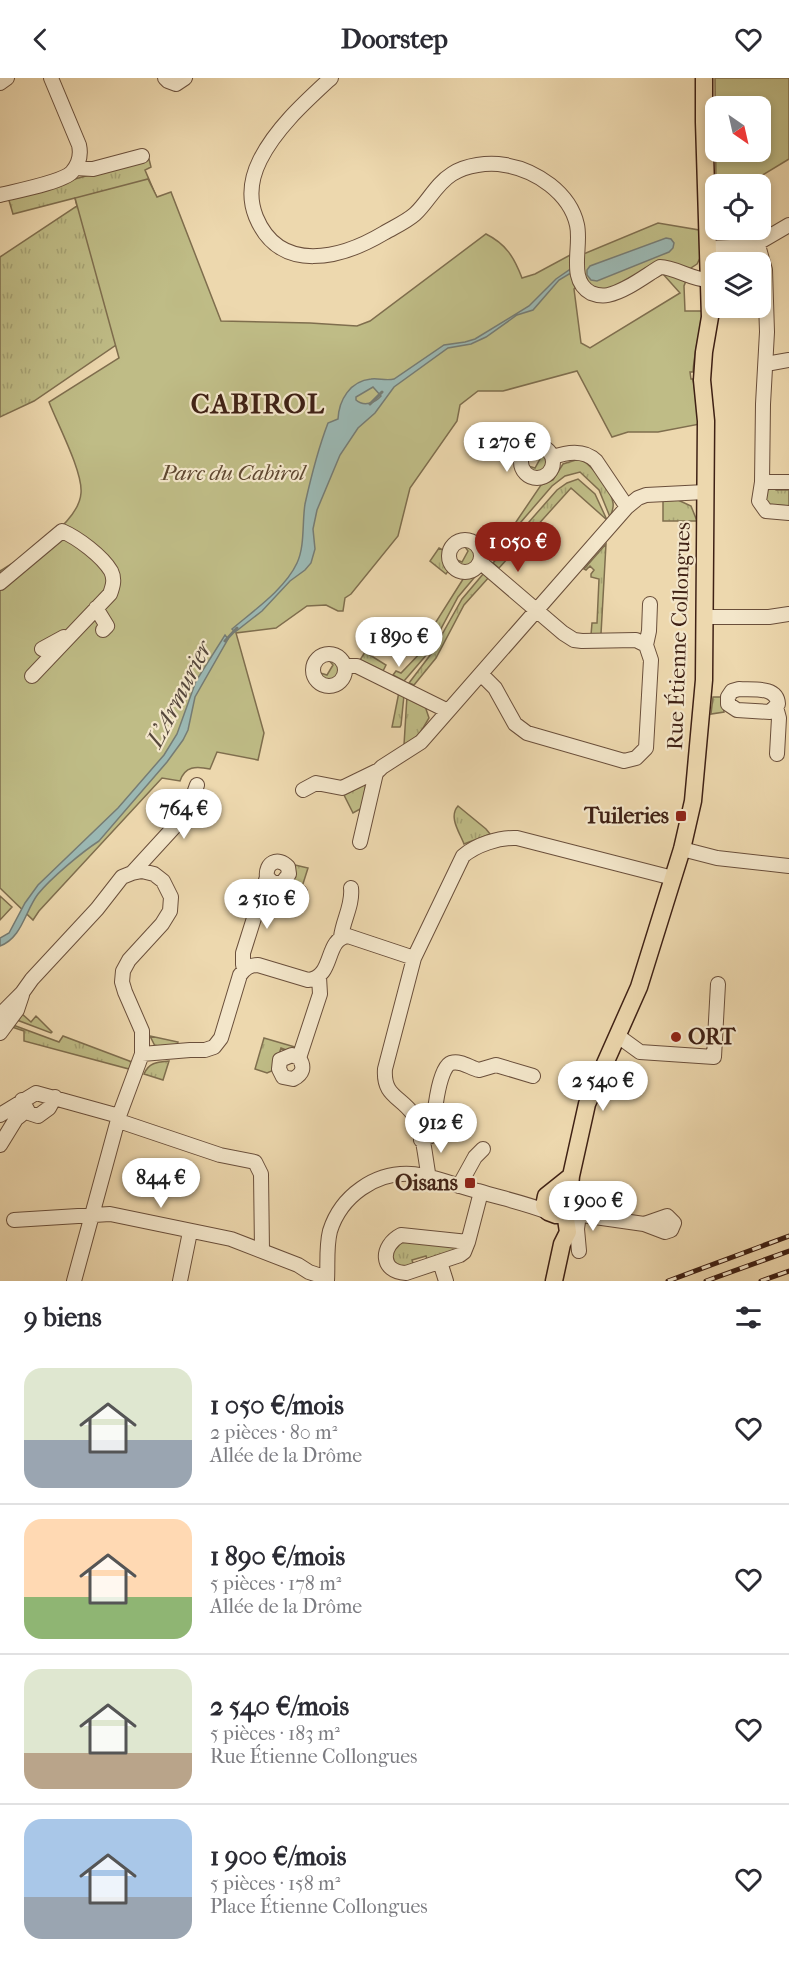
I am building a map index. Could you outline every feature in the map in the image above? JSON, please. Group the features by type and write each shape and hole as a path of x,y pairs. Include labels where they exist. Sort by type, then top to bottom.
{"main road":[{"name":"Rue Étienne Collongues","path":"704,78 708,252"},
{"name":"Rue Étienne Collongues","path":"560,1206 571,1176 587,1104 639,987 682,849 693,801 704,680 706,421 702,380 710,318"},
{"path":"554,1281 562,1244 568,1232 560,1206"}],"street":[{"path":"0,83 7,78"},
{"path":"0,195 62,178 75,168 79,159 80,148 51,78"},
{"path":"165,78 176,84 185,78"},
{"path":"331,78 286,122 261,157 252,178 251,197 255,216 272,241 288,251 302,256 322,256 353,249 414,215 452,174 470,167 498,164 536,175 562,196 577,224 577,272 579,281 588,291 596,295 608,295 660,267 705,279"},
{"path":"75,168 93,169 142,156"},
{"path":"708,249 758,245 789,225"},
{"path":"758,245 765,270 766,364 762,482 759,496 763,509 770,513 789,513"},
{"path":"766,364 789,360"},
{"path":"553,457 572,453 590,456 596,461 627,507"},
{"path":"762,482 789,482"},
{"path":"303,790 316,783 342,788 379,770 417,745 634,500 646,495 705,492"},
{"path":"0,583 62,531 73,536 90,558 111,572 114,583 110,594 32,676"},
{"path":"480,562 574,640 636,640 646,645"},
{"path":"481,674 495,688 511,719 520,729 626,761 643,753 648,742 651,660 646,645 650,604"},
{"path":"96,608 107,626 103,630"},
{"path":"704,617 769,617 789,614"},
{"path":"42,649 75,631"},
{"path":"345,666 357,666 448,711"},
{"path":"777,754 781,704"},
{"path":"360,842 373,782 379,770"},
{"path":"132,873 187,813 197,784"},
{"path":"429,1178 416,1120 412,1113 390,1092 384,1077 414,958 463,856 469,851 499,839 517,838 673,878"},
{"path":"154,874 158,844"},
{"path":"682,849 717,858 789,866"},
{"path":"246,968 243,953 267,877 267,869 269,865 281,861 289,870 288,878 282,883 273,883 267,877"},
{"path":"0,1015 97,909 119,880 142,871 154,874 163,881 170,892 170,911 162,924 129,960 122,976 125,992 142,1031 142,1054 119,1119 74,1281"},
{"path":"282,883 300,892"},
{"path":"341,938 352,898 351,888"},
{"path":"142,1054 205,1050 216,1045 221,1038 239,978 246,968 258,965 308,980 319,977 327,968 334,944 341,938 357,937 414,958"},
{"path":"299,1058 320,994 319,977"},
{"path":"618,1036 640,1052 714,1057 718,984"},
{"path":"0,1033 17,1010 22,993"},
{"path":"421,1140 433,1135 433,1120 443,1071 449,1063 467,1064 479,1070 496,1065 533,1076"},
{"path":"0,1144 24,1105 36,1093 55,1097 220,1155 255,1162 261,1174 262,1250"},
{"path":"24,1105 34,1115 42,1114 50,1108 55,1097"},
{"path":"0,1115 24,1105"},
{"path":"411,1174 421,1140"},
{"path":"459,1186 475,1156 483,1149"},
{"path":"15,1220 110,1214 231,1239 328,1279 327,1245 338,1212 353,1194 376,1180 411,1174 525,1204 560,1206 644,1224"},
{"path":"468,1242 406,1234 391,1241 385,1257 395,1271 402,1273 464,1252 468,1242 481,1192"},
{"path":"560,1206 577,1229 579,1251"},
{"path":"180,1281 190,1232"},
{"path":"298,1265 314,1265 327,1258"},
{"path":"440,1262 446,1281"}],"green space":[{"path":"715,78 789,78 789,159 764,174 716,174 716,162 771,162 771,96 715,96"},
{"path":"149,159 151,167 145,170 157,198 116,345 34,401 0,417 0,257 77,206 75,198 13,214 8,197"},
{"name":"Parc du Cabirol","path":"148,179 157,197 171,192 221,321 357,326 370,321 486,234 499,242 508,252 522,278 535,274 572,254 586,253 658,223 699,230 700,258 691,268 684,286 685,311 702,311 693,372 690,372 700,424 658,432 628,432 612,437 577,371 503,391 478,391 460,405 457,421 410,488 398,536 351,594 345,598 343,611 326,605 307,606 276,628 236,633 264,733 258,760 217,752 210,769 192,768 185,772 180,781 162,778 33,920 0,888 0,571 49,538 71,516 78,505 81,484 78,473 49,402 119,358 75,198","holes":["663,274 680,293 590,348 581,343 574,289 576,287 579,292 627,293"]},
{"path":"535,450 544,453 549,460 547,470 539,475 530,473 525,465 535,468 541,457"},
{"path":"579,459 594,471 609,491 613,505 610,517 599,490 580,472 565,476 552,486 489,559 487,556 516,522 541,485 553,480 563,464"},
{"path":"578,479 595,494 607,520 571,488 499,568 493,563 557,490"},
{"path":"774,486 776,490 789,490 789,506 764,504 766,491"},
{"path":"678,500 691,506 697,521 663,521 663,501"},
{"path":"463,544 472,546 477,554 475,563 467,568 458,566 452,558 462,562 468,551"},
{"path":"606,544 601,634 591,635 592,623 597,623 599,579 591,577 594,570 590,566 584,569"},
{"path":"439,548 445,551 445,561 449,570 446,574 430,561"},
{"path":"479,572 458,597 428,653 404,681 393,675 396,671 401,673 424,649 434,625 465,576"},
{"path":"484,573 490,576 464,605 436,658 414,685 409,683 431,654 462,599"},
{"path":"365,652 386,665 383,671 360,660"},
{"path":"327,658 336,660 341,668 339,677 331,682 322,680 317,672 327,675 333,665"},
{"path":"399,692 404,695 401,725 392,727"},
{"path":"407,696 425,706 429,718 419,735 404,745"},
{"path":"713,697 722,697 724,712 711,714"},
{"path":"366,783 362,808 353,813 344,795"},
{"path":"212,793 206,822 191,819 198,802"},
{"path":"458,806 490,834 464,844 454,820"},
{"path":"295,865 308,868 301,890 289,886"},
{"path":"0,896 12,907 0,920"},
{"path":"21,1013 31,1022 36,1016 52,1032 17,1020"},
{"path":"13,1025 59,1042 63,1036 132,1062 129,1069 24,1041 24,1031 12,1027"},
{"path":"150,1036 178,1042 177,1045 155,1046"},
{"path":"264,1038 295,1047 289,1051 281,1048 274,1070 267,1073 255,1069"},
{"path":"169,1061 163,1080 144,1074 151,1065"},
{"path":"400,1241 460,1249 428,1263 426,1256 412,1260 414,1267 402,1269 392,1260 392,1248"}],"water":[{"path":"666,238 671,239 674,243 669,252 597,281 591,280 587,275 590,266"},
{"path":"572,268 572,274 559,280 533,310 517,315 486,337 471,344 448,348 394,387 375,413 358,428 340,455 317,510 313,529 315,549 311,563 290,581 262,611 235,632 232,629 277,591 297,563 302,542 305,504 312,473 328,423 338,419 343,399 347,393 357,383 371,379 394,379 444,345 475,339 529,306 556,279","holes":["373,387 381,396 369,403 356,400 356,397"]},
{"path":"225,635 228,639 195,697 188,730 183,740 99,841 67,866 38,894 18,931 0,946 0,938 9,933 25,903 38,885 118,808 164,755 177,734 196,681"}],"waterway":[{"name":"L'Armurier","path":"370,404 382,392"},
{"name":"L'Armurier","path":"225,641 237,628"}],"railway":[{"path":"668,1281 789,1236"},
{"path":"706,1281 789,1251"},
{"path":"761,1281 789,1271"}],"place":[{"name":"Tuileries","path":"681,816"},
{"name":"ORT","path":"676,1037"},
{"name":"Oisans","path":"470,1183"}],"district":[{"name":"CABIROL","path":"258,403"}]}
